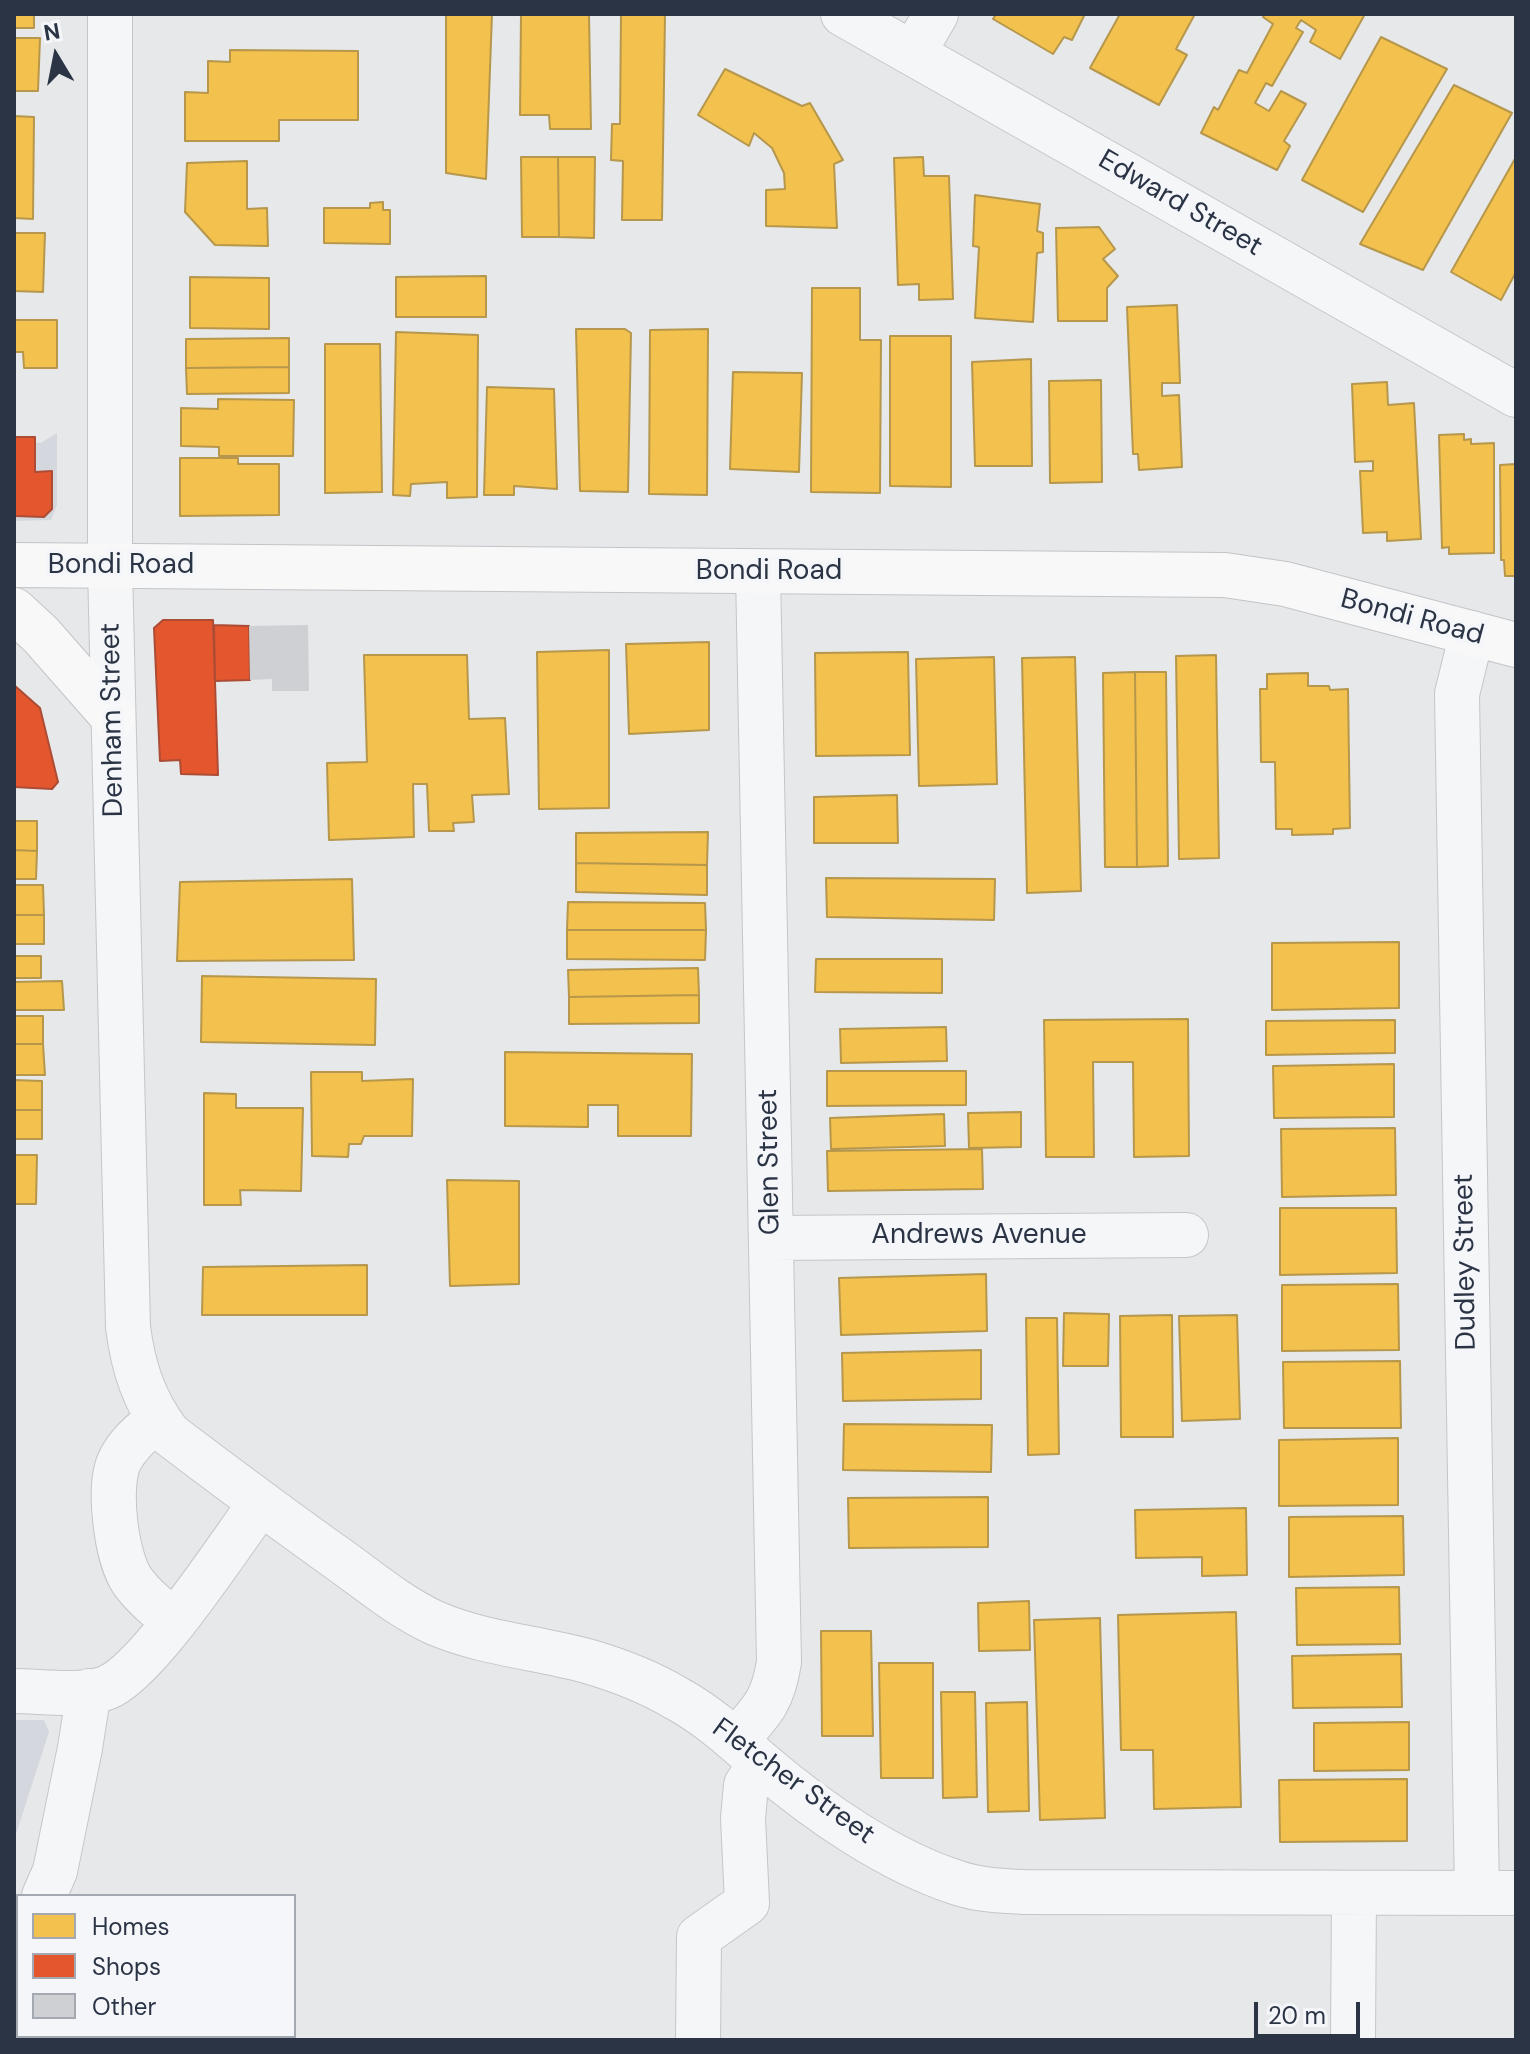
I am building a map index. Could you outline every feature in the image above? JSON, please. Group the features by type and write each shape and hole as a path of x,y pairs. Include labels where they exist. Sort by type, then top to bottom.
{"main road":[{"name":"Bondi Road","path":"14,565 1225,575 1285,584 1516,645"},
{"path":"14,610 41,635 113,717"}],"street":[{"name":"Denham Street","path":"110,14 110,567 128,1327 138,1377 148,1404 169,1434 260,1504"},
{"name":"Edward Street","path":"843,14 1516,395"},
{"path":"914,52 936,14"},
{"name":"Glen Street","path":"698,2040 699,1937 747,1903 743,1818 749,1751 760,1713 775,1689 779,1662 758,572"},
{"name":"Dudley Street","path":"1472,633 1457,694 1496,1893"},
{"name":"Andrews Avenue","path":"771,1238 1186,1235"},
{"path":"158,1419 135,1438 118,1463 115,1478 116,1521 121,1552 130,1579 174,1621"},
{"path":"14,1691 89,1691 108,1687 123,1677 149,1654 260,1504"},
{"name":"Fletcher Street","path":"260,1504 405,1606 432,1621 487,1641 584,1660 620,1671 676,1698 847,1828 923,1870 960,1884 1024,1892 1496,1893"},
{"path":"45,1894 55,1871 89,1691"},
{"path":"1353,2040 1354,1894"}],"shaded area":[{"path":"57,433 57,505 51,520 14,521 14,441 41,443"},
{"path":"14,1720 44,1720 49,1732 14,1840"}],"building: Homes":[{"path":"14,14 34,14 34,28 14,28"},
{"path":"446,14 492,14 486,179 446,173"},
{"path":"521,14 589,14 591,129 550,129 549,115 520,115"},
{"path":"621,14 665,15 662,220 622,220 623,161 611,160 612,124 620,124"},
{"path":"996,14 1085,14 1072,40 1064,37 1053,54 993,19"},
{"path":"1120,14 1195,14 1176,49 1187,55 1159,105 1090,68"},
{"path":"1264,14 1365,14 1340,59 1310,42 1316,30 1301,20 1296,28 1303,32 1272,86 1266,83 1255,103 1269,111 1281,91 1306,104 1284,141 1290,146 1277,170 1201,133 1214,107 1218,110 1239,70 1247,73 1273,24 1263,17"},
{"path":"1381,37 1447,69 1363,212 1302,180"},
{"path":"14,38 40,38 38,91 14,91"},
{"path":"230,50 358,51 358,120 279,120 279,141 185,141 185,92 208,93 208,61 230,62"},
{"path":"725,69 802,106 810,103 843,160 834,164 837,228 766,226 766,190 785,189 784,173 772,148 754,133 749,146 698,115"},
{"path":"1454,85 1512,113 1423,270 1360,244"},
{"path":"14,116 34,117 33,219 14,218"},
{"path":"521,157 558,157 559,237 522,237"},
{"path":"558,157 595,157 594,238 559,237"},
{"path":"923,157 924,176 949,176 953,299 919,300 919,284 898,285 894,158"},
{"path":"1516,157 1516,272 1501,300 1451,272"},
{"path":"247,161 247,209 267,208 268,246 215,245 185,212 187,163"},
{"path":"975,195 1040,204 1037,231 1043,233 1043,252 1037,253 1033,322 975,318 979,247 973,246"},
{"path":"383,202 383,210 390,210 390,244 324,243 324,208 370,208 370,203"},
{"path":"1099,227 1115,249 1103,259 1118,276 1107,288 1107,321 1058,321 1056,228"},
{"path":"14,233 45,233 43,292 14,291"},
{"path":"486,276 486,317 396,317 396,277"},
{"path":"190,277 269,278 269,329 190,328"},
{"path":"812,288 860,288 860,340 881,340 880,493 811,492"},
{"path":"1177,305 1180,383 1162,383 1162,396 1179,395 1182,467 1139,470 1138,454 1133,454 1127,307"},
{"path":"14,320 57,320 57,368 24,368 23,352 14,352"},
{"path":"576,329 625,329 631,333 628,492 580,491"},
{"path":"708,329 707,495 649,494 650,330"},
{"path":"396,332 478,335 477,497 447,498 447,482 411,484 410,496 393,495"},
{"path":"890,336 951,336 951,487 890,486"},
{"path":"289,338 289,367 186,368 186,339"},
{"path":"325,344 380,344 382,492 325,493"},
{"path":"1031,359 1032,466 975,466 972,362"},
{"path":"289,367 289,393 187,394 186,368"},
{"path":"733,372 802,373 799,472 730,469"},
{"path":"1101,380 1102,482 1050,483 1049,381"},
{"path":"1387,382 1388,405 1414,403 1421,539 1387,541 1387,532 1363,533 1360,471 1373,471 1373,461 1355,462 1352,384"},
{"path":"487,387 554,389 557,489 514,486 514,495 484,495"},
{"path":"218,399 294,400 293,456 219,456 219,447 181,446 181,408 218,409"},
{"path":"1464,434 1464,440 1471,439 1471,444 1494,443 1494,553 1449,554 1449,547 1442,548 1439,435"},
{"path":"180,458 238,458 238,464 279,464 279,515 180,516"},
{"path":"1516,464 1516,576 1505,576 1504,560 1501,560 1500,465"},
{"path":"709,642 709,730 629,734 626,644"},
{"path":"609,650 609,808 539,809 537,652"},
{"path":"908,652 910,755 816,756 815,653"},
{"path":"364,655 467,655 469,719 505,718 509,794 472,795 474,822 453,823 454,831 429,831 427,784 413,784 414,837 329,840 327,763 367,762"},
{"path":"1216,655 1219,858 1179,859 1176,656"},
{"path":"994,657 997,784 919,786 916,659"},
{"path":"1075,657 1081,891 1027,893 1022,658"},
{"path":"1135,672 1137,867 1105,867 1103,673"},
{"path":"1135,672 1166,672 1168,866 1137,867"},
{"path":"1308,673 1308,686 1348,689 1350,828 1333,829 1333,834 1292,835 1292,829 1276,829 1275,762 1261,762 1260,689 1267,689 1267,674"},
{"path":"897,795 898,843 814,843 814,797"},
{"path":"14,821 37,821 37,851 14,850"},
{"path":"708,832 707,865 576,863 576,833"},
{"path":"14,850 37,851 36,879 14,879"},
{"path":"576,863 707,865 707,895 576,892"},
{"path":"826,878 995,879 994,920 827,917"},
{"path":"352,879 354,960 177,961 180,882"},
{"path":"14,885 43,885 44,915 14,915"},
{"path":"568,902 705,903 706,930 567,930"},
{"path":"14,915 44,915 44,944 14,944"},
{"path":"567,930 706,930 705,960 567,959"},
{"path":"1399,942 1399,1008 1272,1010 1272,943"},
{"path":"14,956 41,956 41,978 14,978"},
{"path":"816,959 942,959 942,993 815,992"},
{"path":"698,968 699,995 569,997 568,970"},
{"path":"202,976 376,979 375,1045 201,1042"},
{"path":"62,981 64,1010 14,1010 14,982"},
{"path":"699,995 699,1023 569,1024 569,997"},
{"path":"14,1016 43,1016 43,1044 14,1044"},
{"path":"1188,1019 1189,1156 1134,1157 1133,1062 1093,1062 1094,1157 1046,1157 1044,1020"},
{"path":"1395,1020 1395,1053 1266,1055 1266,1021"},
{"path":"946,1027 947,1061 841,1063 840,1029"},
{"path":"14,1044 43,1044 45,1075 14,1075"},
{"path":"505,1052 692,1054 691,1136 618,1136 618,1105 588,1105 588,1127 505,1126"},
{"path":"1394,1064 1394,1117 1274,1118 1273,1066"},
{"path":"827,1071 966,1071 966,1105 827,1106"},
{"path":"311,1072 362,1072 362,1081 413,1079 412,1136 364,1136 361,1144 349,1144 348,1157 312,1156"},
{"path":"14,1080 42,1081 42,1110 14,1110"},
{"path":"204,1093 236,1094 236,1108 303,1108 301,1191 240,1190 241,1205 204,1205"},
{"path":"14,1110 42,1110 42,1139 14,1139"},
{"path":"1021,1112 1021,1147 969,1148 968,1113"},
{"path":"944,1114 945,1146 831,1149 830,1118"},
{"path":"1395,1128 1396,1195 1282,1197 1281,1129"},
{"path":"982,1149 983,1189 828,1191 827,1151"},
{"path":"14,1155 37,1155 36,1204 14,1204"},
{"path":"447,1180 519,1181 519,1284 450,1286"},
{"path":"1280,1208 1396,1208 1397,1273 1280,1275"},
{"path":"367,1265 367,1315 202,1315 203,1267"},
{"path":"986,1274 987,1331 841,1335 839,1278"},
{"path":"1398,1284 1399,1350 1282,1351 1282,1285"},
{"path":"1064,1313 1109,1314 1108,1366 1063,1366"},
{"path":"1172,1315 1173,1437 1121,1437 1120,1316"},
{"path":"1237,1315 1240,1419 1182,1421 1179,1316"},
{"path":"1026,1318 1057,1318 1059,1454 1028,1455"},
{"path":"981,1350 981,1399 843,1401 842,1353"},
{"path":"1400,1361 1401,1428 1284,1428 1283,1362"},
{"path":"844,1424 992,1425 991,1472 843,1470"},
{"path":"1398,1438 1398,1505 1279,1506 1279,1440"},
{"path":"988,1497 988,1547 849,1548 848,1498"},
{"path":"1246,1508 1247,1575 1202,1576 1202,1557 1136,1558 1135,1510"},
{"path":"1403,1516 1404,1575 1289,1577 1289,1517"},
{"path":"1399,1587 1400,1644 1297,1645 1296,1588"},
{"path":"1029,1601 1030,1650 979,1651 978,1603"},
{"path":"1236,1612 1241,1807 1154,1809 1153,1750 1121,1750 1118,1615"},
{"path":"1100,1618 1105,1818 1040,1820 1034,1620"},
{"path":"821,1631 871,1631 873,1736 822,1736"},
{"path":"1401,1654 1402,1707 1293,1708 1292,1656"},
{"path":"879,1663 933,1663 933,1778 881,1778"},
{"path":"941,1692 975,1692 977,1797 943,1798"},
{"path":"1027,1702 1029,1811 988,1812 986,1703"},
{"path":"1409,1722 1409,1770 1314,1771 1314,1723"},
{"path":"1407,1779 1407,1841 1280,1842 1279,1780"}],"building: Shops":[{"path":"14,437 35,437 35,472 52,471 52,509 44,517 15,516"},
{"path":"163,620 213,620 218,775 181,774 180,760 160,761 154,628"},
{"path":"214,625 249,626 250,680 215,681"},
{"path":"14,685 40,708 58,782 52,789 14,787"}],"building: Other":[{"path":"308,625 309,691 272,691 272,679 250,680 249,626"}]}
